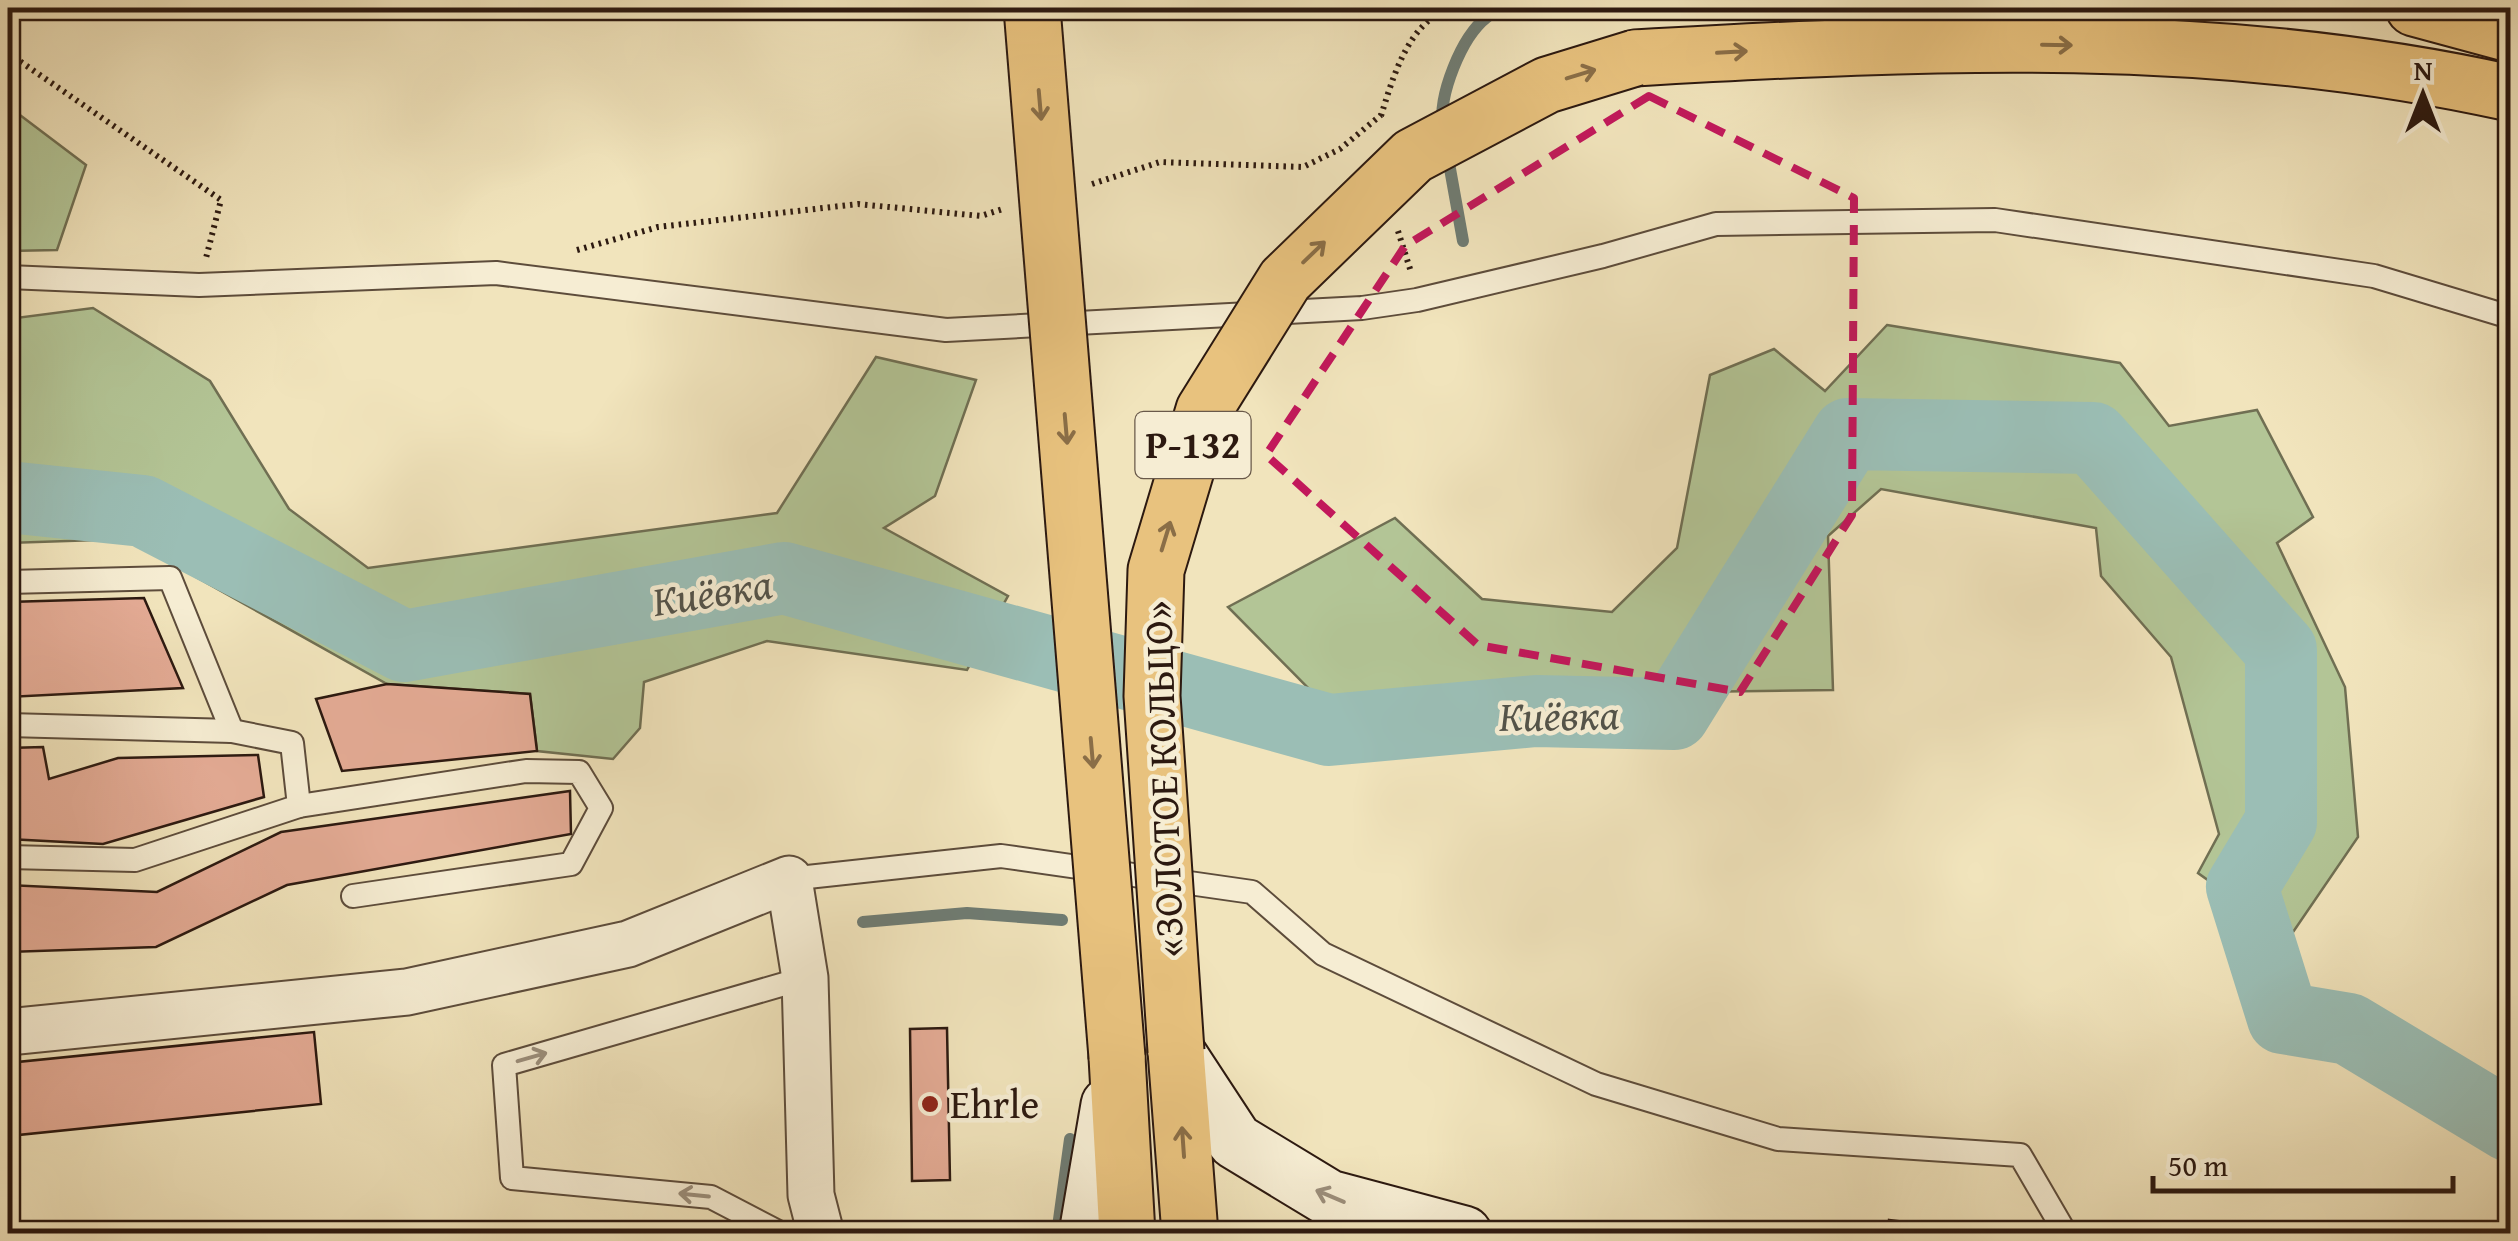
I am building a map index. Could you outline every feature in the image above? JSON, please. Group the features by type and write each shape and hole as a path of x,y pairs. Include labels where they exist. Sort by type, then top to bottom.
{"highway":[{"name":"«ЗОЛОТОЕ КОЛЬЦО»","path":"1032,8 1117,1058 1127,1234"},
{"path":"2414,8 2510,34"},
{"name":"«ЗОЛОТОЕ КОЛЬЦО»","path":"1176,1051 1152,696 1156,570 1204,410 1285,280 1414,156 1547,85 1634,58 1909,42 2198,46 2439,77 2510,93"},
{"name":"Р-132","path":"1176,1051 1190,1234"}],"main road":[{"path":"1176,1051 1235,1140 1328,1198 1453,1232"},
{"path":"1087,1234 1117,1058"}],"street":[{"path":"8,1032 407,992 628,944 789,878 805,978 811,1196 821,1234"}],"lane":[{"path":"8,278 200,285 496,273 946,330 1362,308 1416,300 1603,256 1716,224 1995,220 2374,276 2510,317"},
{"path":"8,582 170,578 232,730"},
{"path":"8,725 232,730 292,743 299,806"},
{"path":"8,857 135,860 299,806 544,772 579,772 600,808 571,864 352,896"},
{"path":"789,878 1001,856 1252,892 1324,954 1596,1084 1778,1138 2020,1154 2066,1234"},
{"path":"782,1234 711,1197 512,1178 504,1065 805,978"}],"path":[{"path":"1086,186 1160,162 1303,167 1340,149 1381,115 1399,60 1433,14 1450,8"},
{"path":"8,53 221,200 200,285"},
{"path":"568,253 658,228 858,204 981,216 1016,206"}],"highlighted area":[{"path":"1649,96 1854,198 1852,515 1740,692 1478,645 1266,455 1405,246"}],"green space":[{"path":"8,106 86,165 57,250 8,251"},
{"path":"93,308 210,381 289,509 368,568 777,513 876,357 976,380 935,496 884,528 1008,596 967,670 767,641 644,682 640,728 613,759 537,751 530,694 387,684 128,539 8,543 8,319"},
{"path":"1887,325 2120,363 2169,426 2257,410 2313,517 2277,543 2345,687 2358,837 2289,938 2198,873 2219,834 2171,657 2101,576 2096,528 1881,489 1828,536 1833,690 1317,697 1228,607 1395,518 1482,599 1612,612 1677,548 1710,375 1774,349 1825,391"}],"building":[{"path":"144,598 183,688 8,697 8,602"},
{"path":"387,684 530,694 537,751 342,771 316,699"},
{"path":"43,747 49,779 118,758 258,755 264,797 103,844 8,839 8,748"},
{"path":"570,791 571,834 287,885 156,947 8,952 8,885 157,892 281,832"},
{"name":"Ehrle","path":"947,1028 950,1180 912,1181 910,1029"},
{"path":"314,1032 321,1104 8,1136 8,1063"},
{"path":"1889,1220 2005,1234 1887,1234"}],"waterway":[{"path":"1443,127 1444,100 1460,52 1487,17 1509,8"},
{"path":"1447,152 1463,241"},
{"name":"Киёвка","path":"8,497 143,511 404,646 784,578 1329,730 1536,711 1674,714 1848,434 2093,438 2281,650 2281,822 2242,887 2283,1018 2349,1029 2510,1126"},
{"path":"863,922 967,913 1062,920"},
{"path":"1057,1234 1070,1139"}],"place":[{"name":"Ehrle","path":"930,1104"}]}
